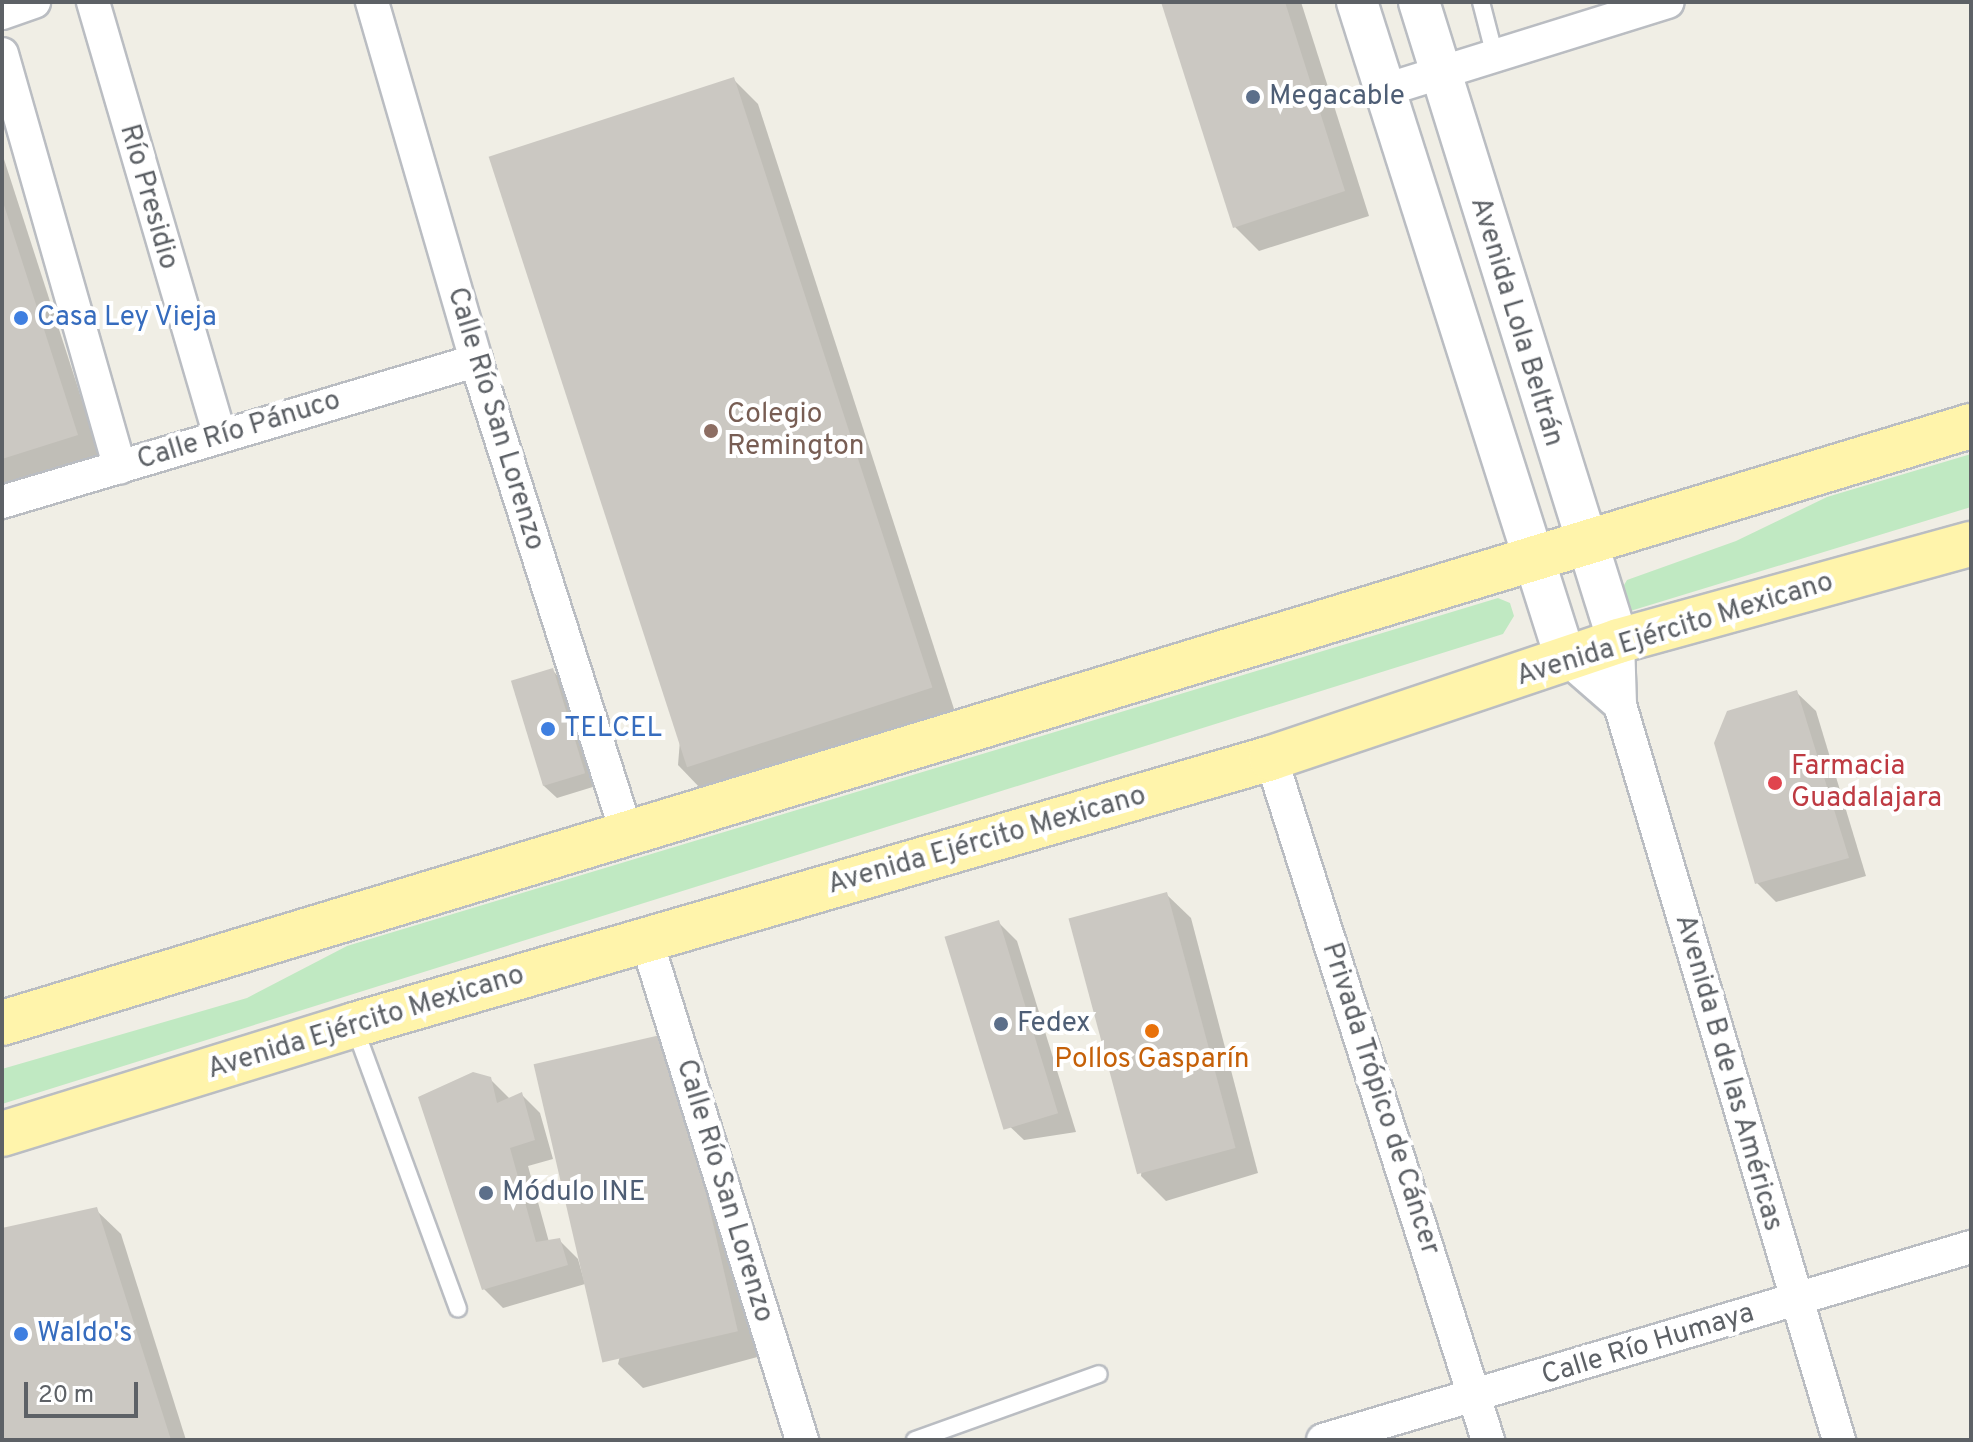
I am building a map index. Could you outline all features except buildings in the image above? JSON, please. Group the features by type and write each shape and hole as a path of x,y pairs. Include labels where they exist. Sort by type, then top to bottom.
{"main road":[{"path":"2,1023 1971,426"},
{"name":"Avenida Ejército Mexicano","path":"2,1134 354,1025 1271,758 1618,641 1971,544"}],"street":[{"path":"3,12 34,2"},
{"name":"Río Presidio","path":"93,2 158,236 220,436"},
{"name":"Calle Río San Lorenzo","path":"372,2 476,361 627,833"},
{"name":"Avenida Lola Beltrán","path":"1357,2 1531,560 1565,657"},
{"name":"Avenida Lola Beltrán","path":"1419,2 1583,543 1618,641"},
{"path":"1385,90 1668,2"},
{"path":"2,54 120,467"},
{"name":"Calle Río Pánuco","path":"2,502 476,361"},
{"name":"Avenida B de las Américas","path":"1618,641 1620,705 1839,1440"},
{"path":"1565,657 1620,705"},
{"name":"Privada Trópico de Cáncer","path":"1271,758 1488,1440"},
{"name":"Calle Río San Lorenzo","path":"647,942 802,1440"},
{"name":"Calle Río Humaya","path":"1323,1440 1971,1247"}],"lane":[{"path":"1481,2 1495,56"},
{"path":"354,1025 458,1308"},
{"path":"915,1440 1099,1374"}],"green space":[{"path":"1971,454 1971,507 1627,612 1621,590 1627,580 1736,541 1827,497"},
{"path":"1498,598 1510,603 1514,616 1503,634 2,1104 2,1069 247,998 347,946"}],"place":[{"name":"Megacable","path":"1253,97"},
{"name":"Casa Ley Vieja","path":"21,318"},
{"name":"Colegio Remington","path":"711,431"},
{"name":"TELCEL","path":"548,729"},
{"name":"Farmacia Guadalajara","path":"1775,783"},
{"name":"Fedex","path":"1001,1024"},
{"name":"Pollos Gasparín","path":"1152,1031"},
{"name":"Módulo INE","path":"486,1193"},
{"name":"Waldo's","path":"21,1334"}]}
